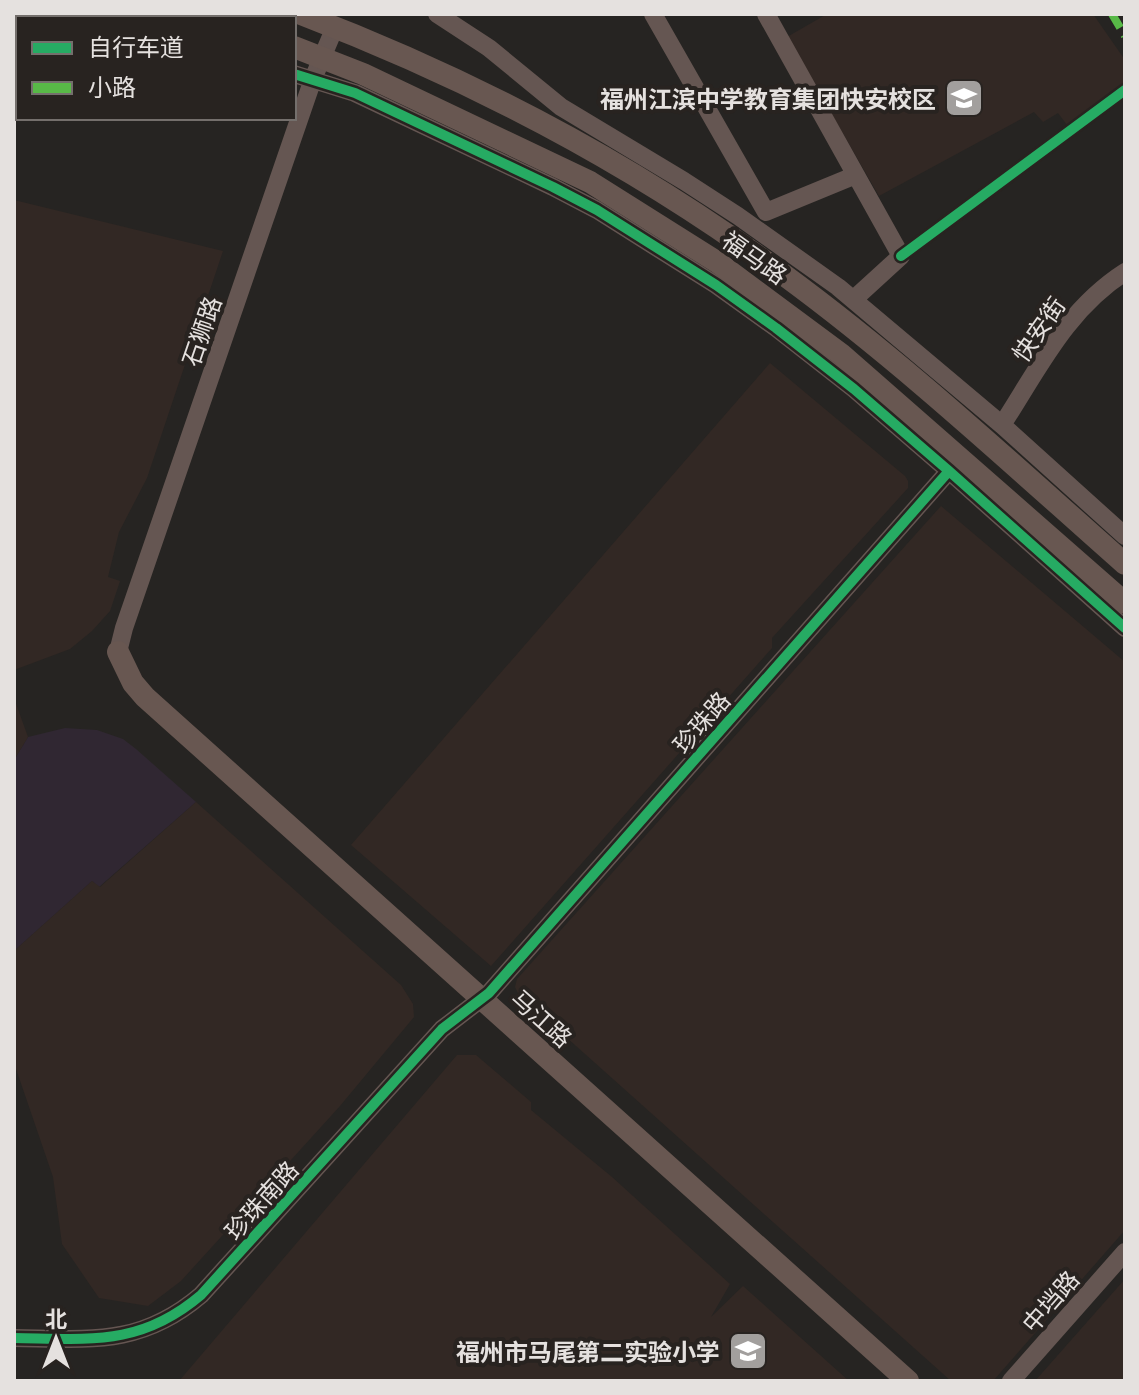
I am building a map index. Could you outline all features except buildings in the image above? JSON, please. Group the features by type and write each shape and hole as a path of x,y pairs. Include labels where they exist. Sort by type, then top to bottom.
{"main road":[{"name":"福马路","path":"301,14 376,43 529,117 658,190 720,231 853,327 1125,564"},
{"name":"福马路","path":"296,48 377,81 590,182 717,262 841,354 1125,603"},
{"name":"马江路","path":"118,652 133,683 145,697 476,1004 908,1381"},
{"path":"476,1004 886,1381"}],"street":[{"path":"437,14 489,48 561,107 738,216 854,299 1002,425 1125,536"},
{"path":"653,14 766,212 856,175"},
{"path":"766,14 901,256 854,299"},
{"name":"石狮路","path":"118,652 313,79 335,27"},
{"path":"296,75 355,93 553,187 668,253 776,328 854,389 1125,628"},
{"name":"快安街","path":"1002,425 1063,328 1097,291 1125,272"},
{"name":"珍珠路","path":"476,1004 949,471"},
{"name":"珍珠南路","path":"14,1338 123,1336 158,1324 190,1304 238,1256 442,1029 476,1004"},
{"name":"中垱路","path":"1011,1381 1125,1252"}],"shaded area":[{"path":"14,14 37,16 16,16 14,119"},
{"name":"福州江滨中学教育集团快安校区","path":"827,14 1093,14 1125,60 1125,84 1067,125 1058,113 1043,122 1034,112 879,196 787,37"},
{"path":"14,200 223,251 147,478 119,532 108,577 120,581 110,611 70,649 14,670"},
{"path":"770,363 905,476 908,488 772,638 772,648 491,966 351,845"},
{"path":"941,506 1125,662 1125,1230 993,1381 951,1381 519,995 515,987 517,979"},
{"path":"14,698 28,737 14,760"},
{"path":"65,728 97,730 123,739 196,802 99,887 92,881 14,951 14,760 28,737"},
{"path":"196,802 401,985 413,1004 414,1017 340,1106 181,1281 148,1306 99,1298 62,1244 53,1177 14,1063 14,951 92,881 100,887"},
{"path":"457,1055 476,1055 531,1102 531,1110 612,1177 730,1284 711,1317 743,1286 849,1381 179,1381"},
{"path":"1125,1279 1125,1381 1035,1381"}],"marked path":[{"path":"1112,14 1125,36"}],"cycle path":[{"path":"296,75 355,93 553,187 597,210 716,285 854,389 1125,628"},
{"path":"901,256 1125,90"},
{"path":"14,1338 90,1339 135,1332 178,1312 201,1295 442,1029 489,993 949,471"}],"place":[{"name":"福州江滨中学教育集团快安校区","path":"964,98"},
{"name":"福州市马尾第二实验小学","path":"748,1351"}]}
